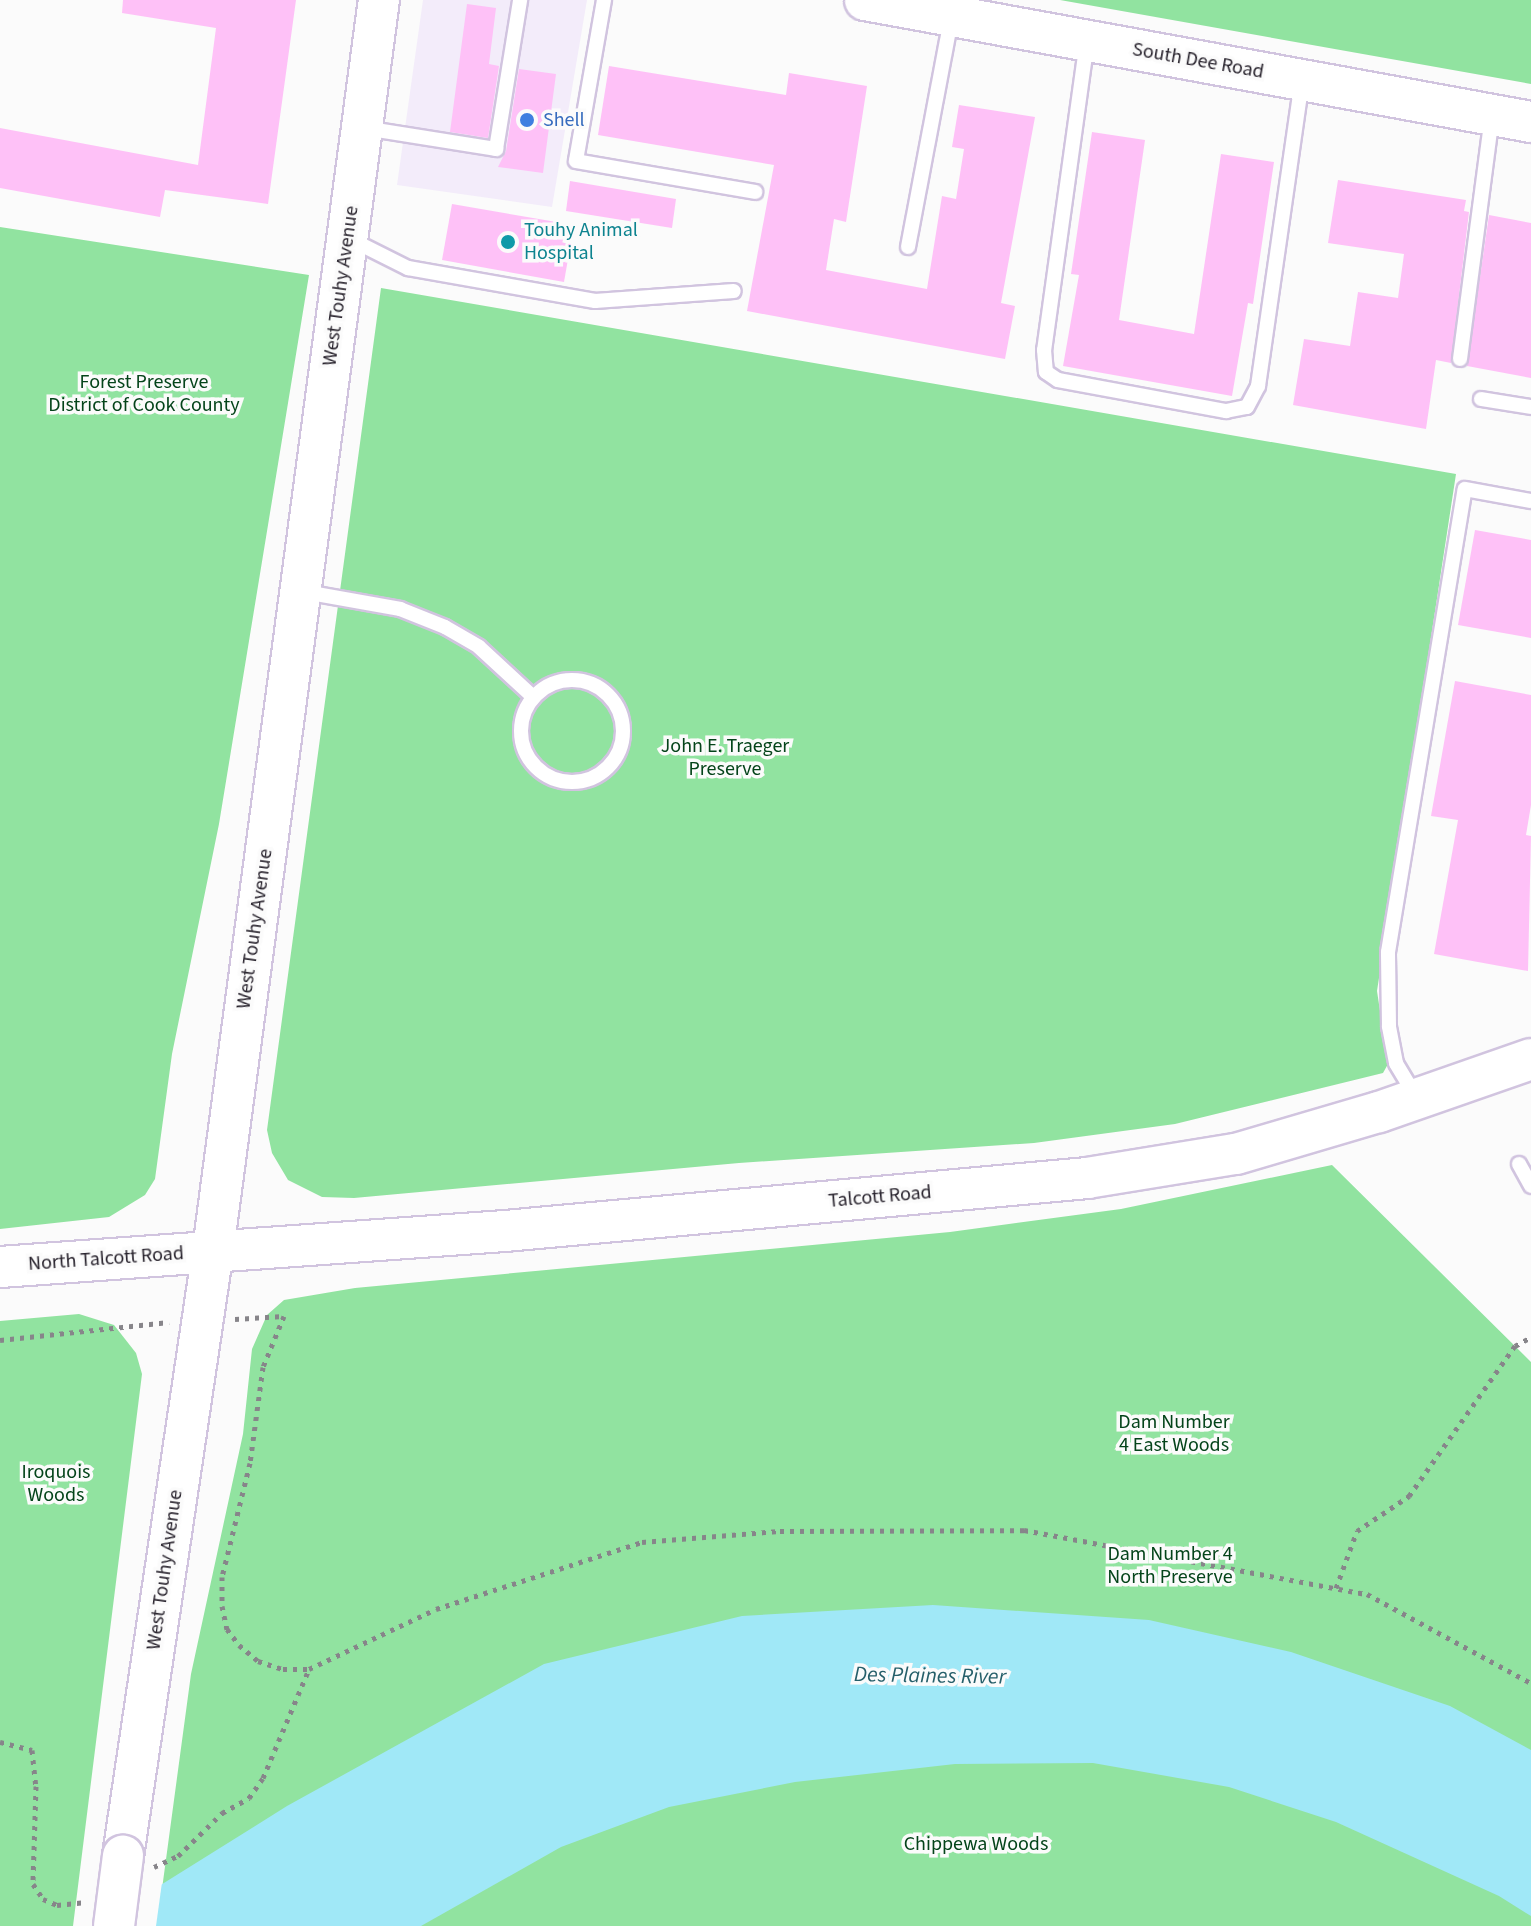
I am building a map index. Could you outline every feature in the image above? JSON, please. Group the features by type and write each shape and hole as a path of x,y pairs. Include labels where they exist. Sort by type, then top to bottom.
{"main road":[{"name":"West Touhy Avenue","path":"114,1926 213,1250 379,0"},
{"name":"South Dee Road","path":"865,0 1531,122"},
{"name":"Talcott Road","path":"213,1250 505,1231 1087,1178 1236,1154 1418,1099 1531,1059"},
{"name":"North Talcott Road","path":"0,1267 213,1250"}],"lane":[{"path":"363,128 496,149 520,0"},
{"path":"604,0 576,161 755,192"},
{"path":"908,247 952,16"},
{"path":"1088,41 1044,350 1046,372 1058,380 1226,411 1247,407 1258,386 1302,80"},
{"path":"1460,359 1492,115"},
{"path":"348,238 408,268 595,301 734,291"},
{"path":"1481,399 1531,407"},
{"path":"1418,1099 1396,1063 1389,1026 1388,952 1465,489 1531,501"},
{"path":"300,591 400,609 445,627 479,647 531,695"},
{"path":"568,680 602,689 623,721 621,746 610,766 593,778 572,782 538,768 524,744 522,728 531,695 568,680"},
{"path":"1519,1164 1531,1186"}],"path":[{"path":"284,1316 263,1367 250,1463 222,1577 227,1629 258,1661 283,1669 309,1669 436,1609 642,1542 780,1531 1024,1530 1367,1594 1531,1683"},
{"path":"0,1340 114,1325"},
{"path":"1336,1588 1357,1531 1409,1496 1515,1346 1531,1337"},
{"path":"0,1742 32,1750"}],"shaded area":[{"path":"423,0 587,0 552,207 397,185"}],"green space":[{"path":"1060,0 1531,0 1531,84"},
{"name":"Forest Preserve District of Cook County","path":"0,227 309,275 219,824 172,1054 155,1179 145,1195 109,1217 0,1229"},
{"name":"John E. Traeger Preserve","path":"381,288 1456,474 1377,991 1388,1064 1383,1073 1175,1124 1034,1143 739,1163 354,1198 322,1197 288,1180 272,1153 267,1130"},
{"name":"Dam Number 4 North Preserve","path":"1332,1165 1531,1362 1531,1926 157,1926 191,1674 243,1434 252,1349 267,1315 284,1300 355,1288 950,1232 1121,1209"},
{"name":"Iroquois Woods","path":"79,1314 114,1325 136,1353 142,1374 73,1926 0,1926 0,1321"}],"water":[{"name":"Des Plaines River","path":"933,1605 1149,1620 1291,1652 1450,1706 1531,1750 1531,1916 1499,1896 1336,1822 1229,1787 1093,1763 955,1764 795,1782 669,1807 561,1847 421,1926 95,1926 287,1806 544,1664 742,1616"}],"pier":[{"path":"163,1875 156,1926 91,1926 93,1923"}],"building":[{"path":"123,0 296,0 268,204 165,190 160,217 0,188 0,128 198,165 216,28 122,13"},
{"name":"Shell","path":"467,4 496,8 489,64 499,66 488,138 450,132"},
{"path":"609,66 786,95 789,73 867,86 846,222 834,219 826,270 927,289 942,196 956,199 964,149 952,147 959,105 1035,117 1001,303 1015,306 1005,359 747,311 774,165 598,135"},
{"name":"Shell","path":"519,69 556,74 543,173 498,167 506,151"},
{"path":"1092,132 1145,140 1119,320 1194,334 1221,154 1274,162 1253,304 1248,303 1232,396 1063,366 1079,275 1071,274"},
{"path":"1338,180 1466,200 1464,211 1469,212 1451,363 1436,360 1426,429 1293,405 1304,339 1350,346 1358,292 1398,298 1404,254 1328,243"},
{"path":"570,181 676,199 672,228 566,211"},
{"name":"Touhy Animal Hospital","path":"452,204 574,225 564,282 442,260"},
{"path":"1489,215 1531,223 1531,378 1467,366"},
{"path":"1475,530 1531,540 1531,638 1458,625"},
{"path":"1455,681 1531,695 1531,805 1526,835 1531,836 1528,971 1434,954 1458,820 1431,816"}],"place":[{"name":"Shell","path":"527,120"},
{"name":"Touhy Animal Hospital","path":"508,242"}],"park label":[{"name":"Dam Number 4 East Woods","path":"1174,1434"},
{"name":"Chippewa Woods","path":"976,1844"}]}
